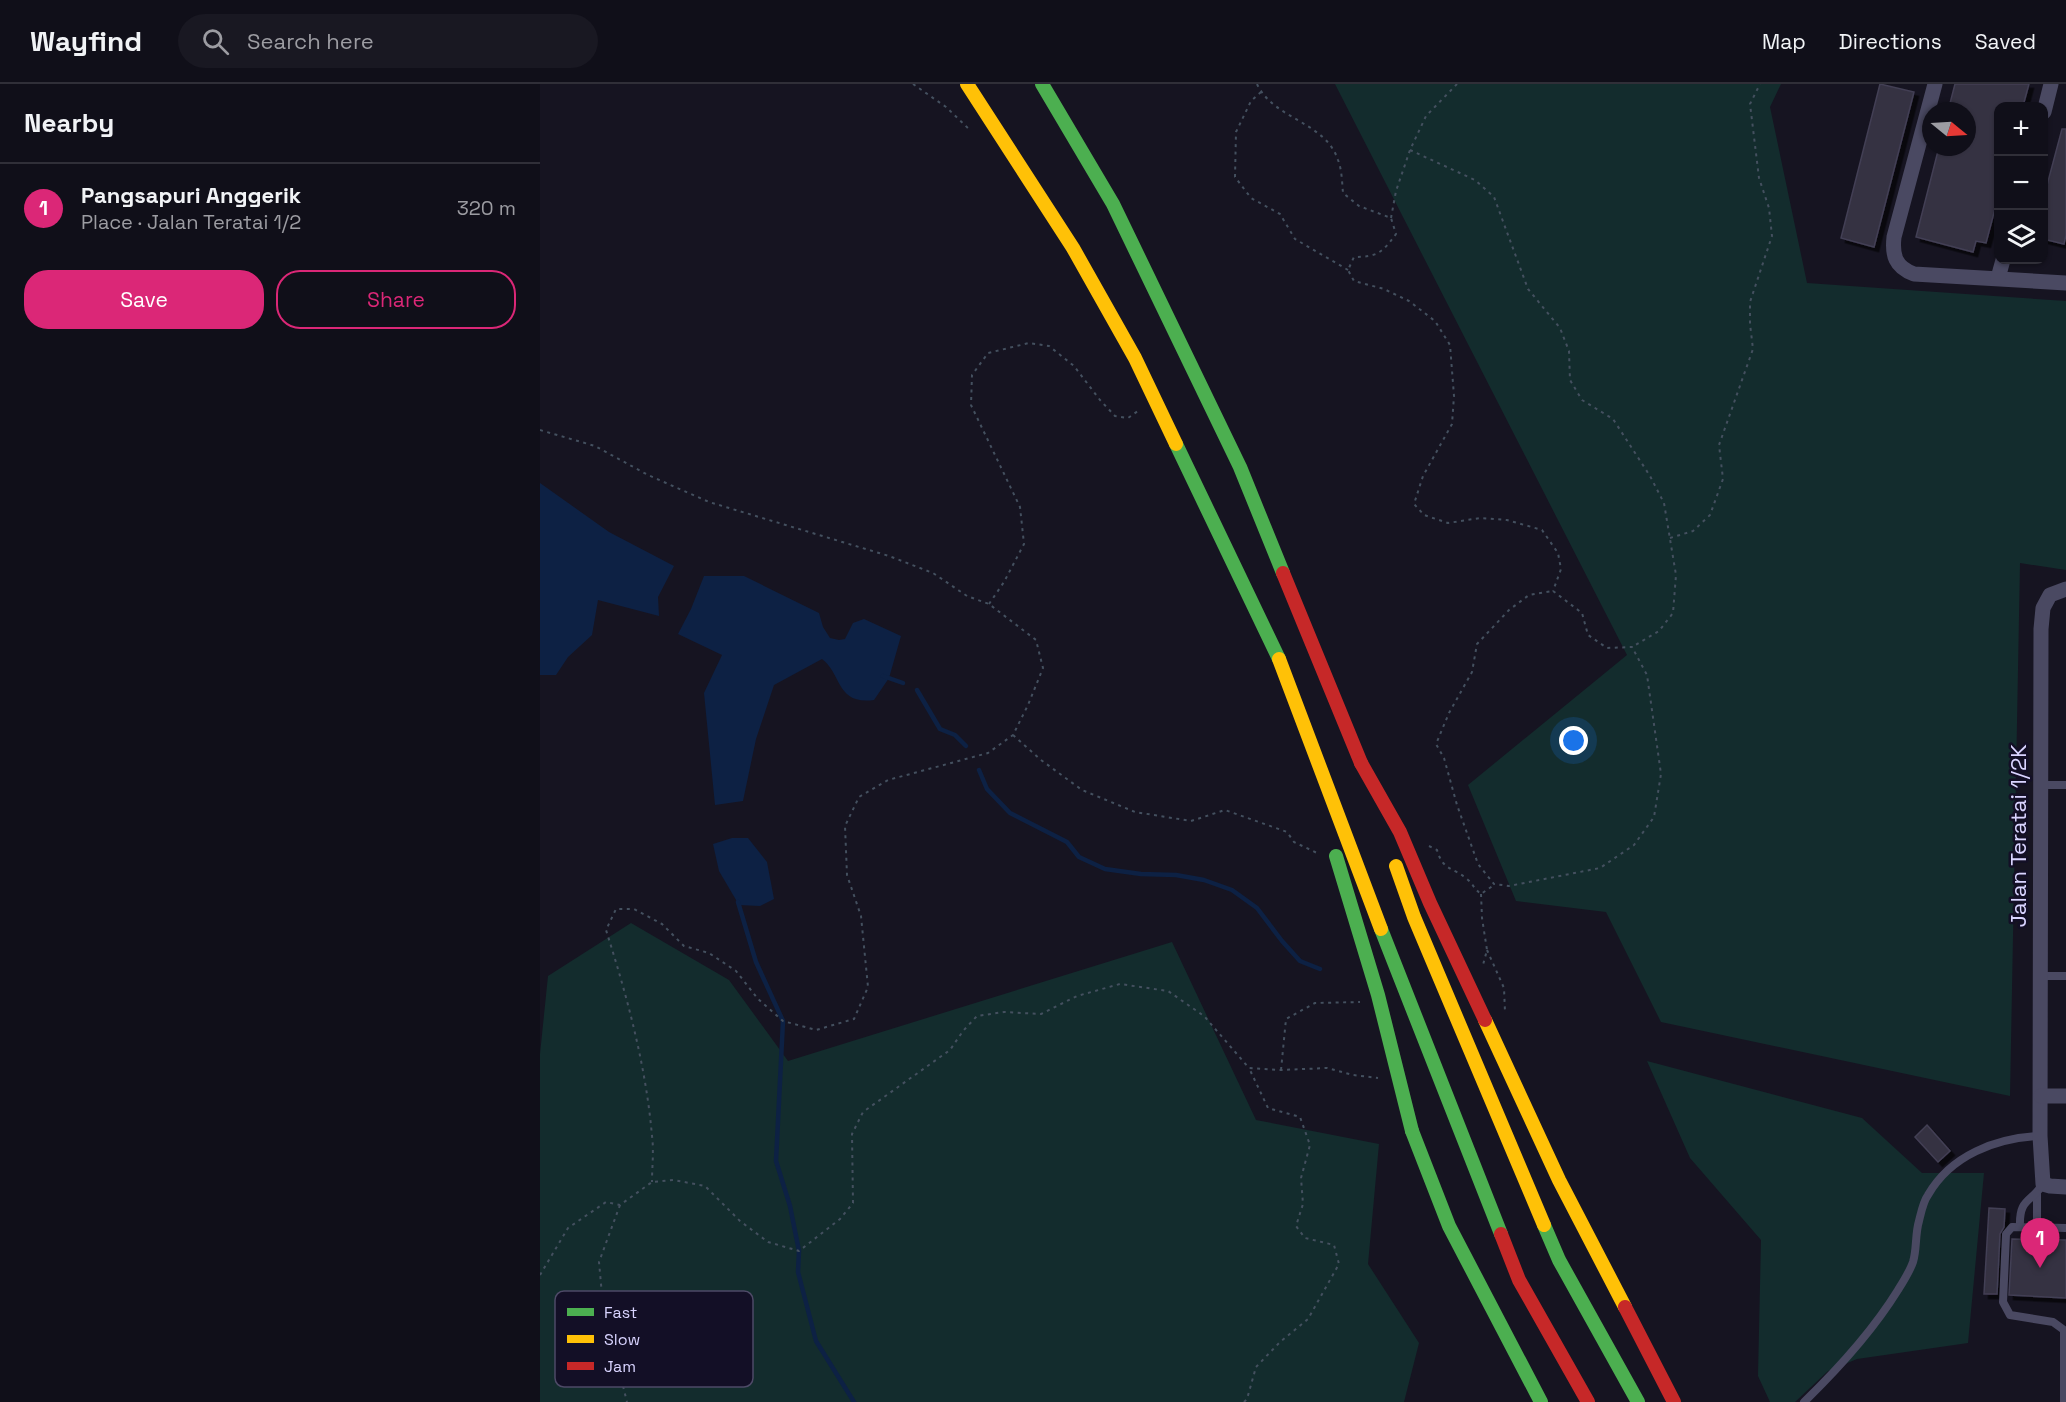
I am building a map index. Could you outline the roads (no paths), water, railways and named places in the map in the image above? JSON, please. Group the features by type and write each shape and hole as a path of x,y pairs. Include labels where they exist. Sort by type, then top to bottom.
{"highway":[{"path":"967,84 1073,248 1135,357 1279,659 1356,865 1519,1280 1588,1402"},
{"path":"1042,84 1113,204 1235,457 1361,763 1383,829"},
{"path":"1279,659 1378,995 1412,1131 1449,1226 1541,1402"},
{"path":"1361,763 1400,832 1430,903 1559,1180 1674,1402"},
{"path":"1391,851 1414,917 1559,1260 1638,1402"}],"street":[{"path":"1935,84 1894,237 1895,261 1900,267 1914,273 2066,283"},
{"path":"2046,102 2051,84"},
{"path":"1998,278 2002,264"},
{"name":"Jalan Teratai 1/2K","path":"2040,1189 2041,629 2043,608 2050,595 2066,589"},
{"path":"2041,1096 2066,1096"},
{"path":"2040,1189 2050,1186 2066,1187"}],"lane":[{"path":"2041,785 2066,785"},
{"path":"2040,976 2066,976"},
{"path":"1804,1402 1840,1366 1898,1290 1913,1262 1918,1224 1927,1196 1944,1173 1965,1157 1991,1144 2017,1137 2040,1136"},
{"path":"2020,1226 2019,1213 2026,1200 2040,1189"},
{"path":"2037,1227 2040,1189"},
{"path":"2064,1402 2064,1330 2053,1322 2010,1315 2003,1302 2006,1234 2012,1227 2020,1226 2066,1228"}],"water":[{"path":"540,483 609,532 674,566 658,597 659,616 598,600 592,635 568,657 556,675 540,675"},
{"path":"704,576 744,576 819,613 823,627 830,638 845,639 853,623 864,619 901,636 889,678 874,700 853,698 846,693 822,659 774,685 756,739 743,801 715,805 704,693 722,655 678,634"},
{"path":"732,838 748,838 767,862 774,899 760,906 739,905 719,871 713,844"}],"waterway":[{"path":"883,676 903,683"},
{"path":"917,690 940,729 955,735 966,746"},
{"path":"979,770 987,789 1010,813 1067,842 1079,857 1105,869 1141,874 1176,875 1204,880 1232,890 1257,908 1300,961 1320,969"},
{"path":"738,902 756,962 783,1021 776,1161 790,1206 799,1251 798,1272 816,1341 854,1402"}],"place":[{"name":"Pangsapuri Anggerik","path":"2040,1268"}]}
